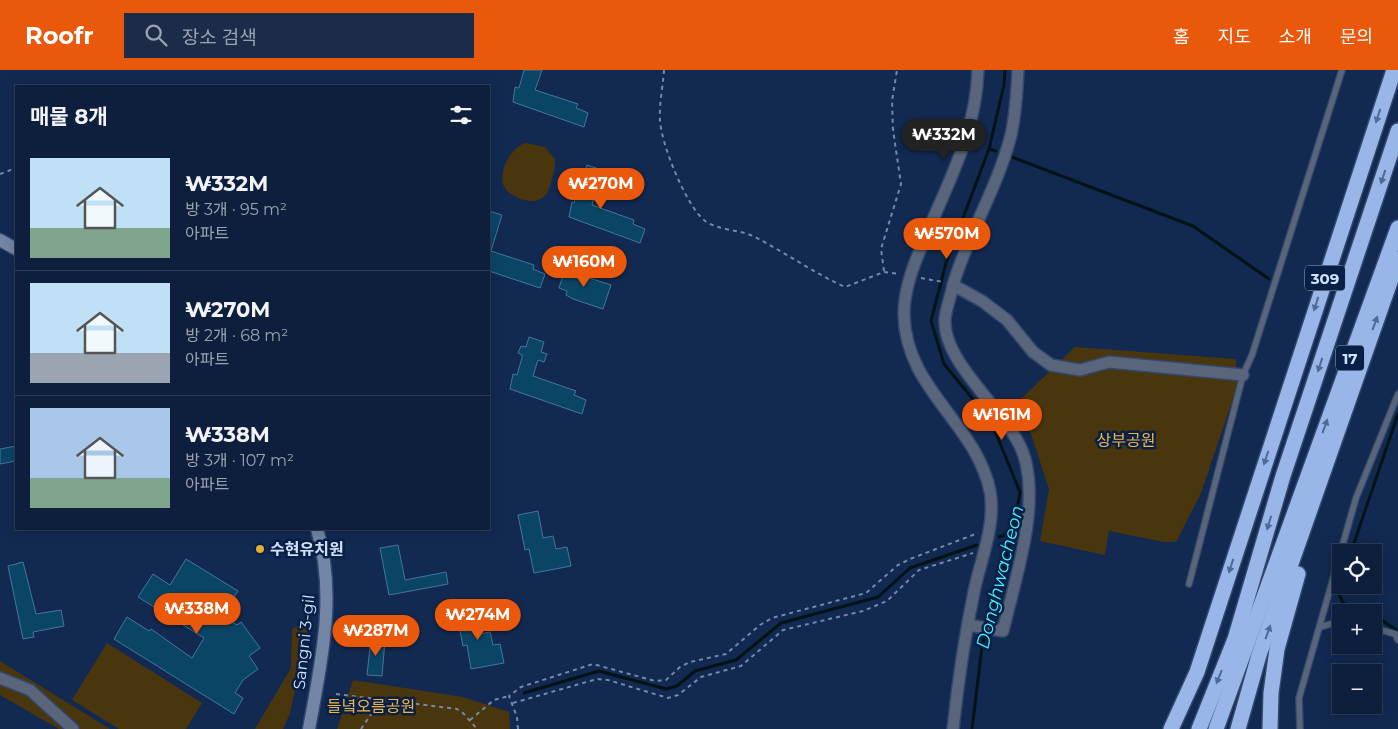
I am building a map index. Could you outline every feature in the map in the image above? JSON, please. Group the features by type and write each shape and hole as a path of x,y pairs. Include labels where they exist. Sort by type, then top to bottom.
{"highway":[{"name":"309","path":"1171,729 1196,672 1394,70"},
{"name":"17","path":"1199,729 1235,639 1283,476 1398,131"},
{"name":"17","path":"1216,729 1398,228"},
{"path":"1238,729 1259,655 1290,572 1318,484 1398,259"},
{"path":"1270,729 1270,693 1277,649 1291,601 1318,484"}],"street":[{"path":"952,729 985,549 990,533 988,526 991,510 990,491 981,463 967,440 922,379 906,342 904,312 913,276 963,150 976,105 978,70"},
{"path":"971,624 1003,631 1022,548 1030,502 1025,459 1016,436 951,346 945,319 950,284 989,195 1011,135 1017,99 1018,70"},
{"path":"0,240 15,249"},
{"path":"950,284 982,301 1007,320 1032,352 1051,366 1080,370 1109,362 1243,375"},
{"name":"Sangni 3-gil","path":"309,729 321,661 326,601 325,567 317,530"},
{"path":"0,678 30,690 73,729"}],"lane":[{"path":"1189,584 1243,375 1252,355 1342,70"},
{"path":"1300,729 1299,698 1356,498 1398,394"},
{"path":"1320,627 1332,624"},
{"path":"1382,630 1395,634 1398,640"}],"path":[{"path":"664,70 660,121 673,167 690,203 705,221 750,234 782,251 815,274 845,287 884,272 950,284"},
{"path":"884,272 881,249 900,184 893,111 897,70"},
{"path":"0,174 15,168"},
{"path":"469,720 494,700 510,696 521,687 593,664 655,681 666,680 680,667 690,662 726,654 760,625 772,618 866,593 898,565 975,534 988,526"},
{"path":"513,703 597,679 608,680 668,698 678,695 701,677 741,666 783,630 871,608 887,601 919,570 985,549"},
{"path":"336,694 380,701 457,709 475,728"},
{"path":"510,696 518,729"},
{"path":"361,729 380,701"}],"green space":[{"path":"525,143 545,147 555,159 548,191 544,197 538,200 526,200 514,196 505,188 502,182 508,158 515,149"},
{"name":"상부공원","path":"1075,347 1236,359 1237,387 1201,493 1176,542 1164,542 1109,531 1105,555 1040,541 1049,489 1020,400"},
{"path":"310,619 290,713 283,729 255,729 291,668 292,629"},
{"path":"107,643 202,703 186,729 119,729 72,700"},
{"path":"0,661 110,729 59,729 0,695"},
{"name":"들녘오름공원","path":"353,680 463,697 509,712 510,729 337,729"}],"building":[{"path":"524,70 542,70 535,90 578,104 576,108 588,113 584,127 513,102 515,87 519,88"},
{"path":"587,165 602,170 592,205 634,220 633,224 645,229 640,243 569,217 572,202 574,203"},
{"path":"490,211 502,215 491,251 534,265 533,269 545,274 540,288 490,271"},
{"path":"566,266 581,271 580,275 611,285 603,309 573,299 566,295 567,291 559,288"},
{"path":"529,337 544,342 541,352 547,354 544,362 538,360 533,376 576,391 574,395 586,400 582,414 510,389 513,374 517,375 522,358 522,355 518,353 521,346 526,347"},
{"path":"15,446 15,461 0,464 0,449"},
{"path":"538,511 543,538 553,536 556,549 567,547 571,566 534,573 529,549 525,550 518,515"},
{"path":"398,545 405,580 446,572 448,584 389,595 380,548"},
{"path":"186,559 238,591 222,616 237,625 241,622 260,648 249,656 258,669 243,680 235,693 243,698 234,714 114,639 127,617 149,631 151,629 192,658 204,638 138,597 153,574 170,585"},
{"path":"23,562 36,614 61,610 64,626 33,632 34,637 23,639 8,566"},
{"path":"475,607 480,634 490,632 493,645 500,644 504,663 471,669 467,645 463,646 456,611"},
{"path":"371,638 385,640 382,676 367,675"}],"waterway":[{"name":"Donghwacheon","path":"988,625 1013,532 1020,492 991,421 944,364 931,321 946,263 989,149 1004,85 1005,70"},
{"name":"Donghwacheon","path":"989,149 996,151"},
{"path":"1012,157 1193,226 1269,279"},
{"path":"1354,544 1398,414"},
{"path":"999,537 1013,532"},
{"path":"524,693 599,671 666,689 677,686 695,671 736,660 781,623 878,597 910,568 977,545"},
{"path":"1339,594 1343,603 1346,604"},
{"path":"1382,620 1398,631"},
{"name":"Donghwacheon","path":"972,729 982,647 986,631"}],"place":[{"name":"수현유치원","path":"260,549"}]}
